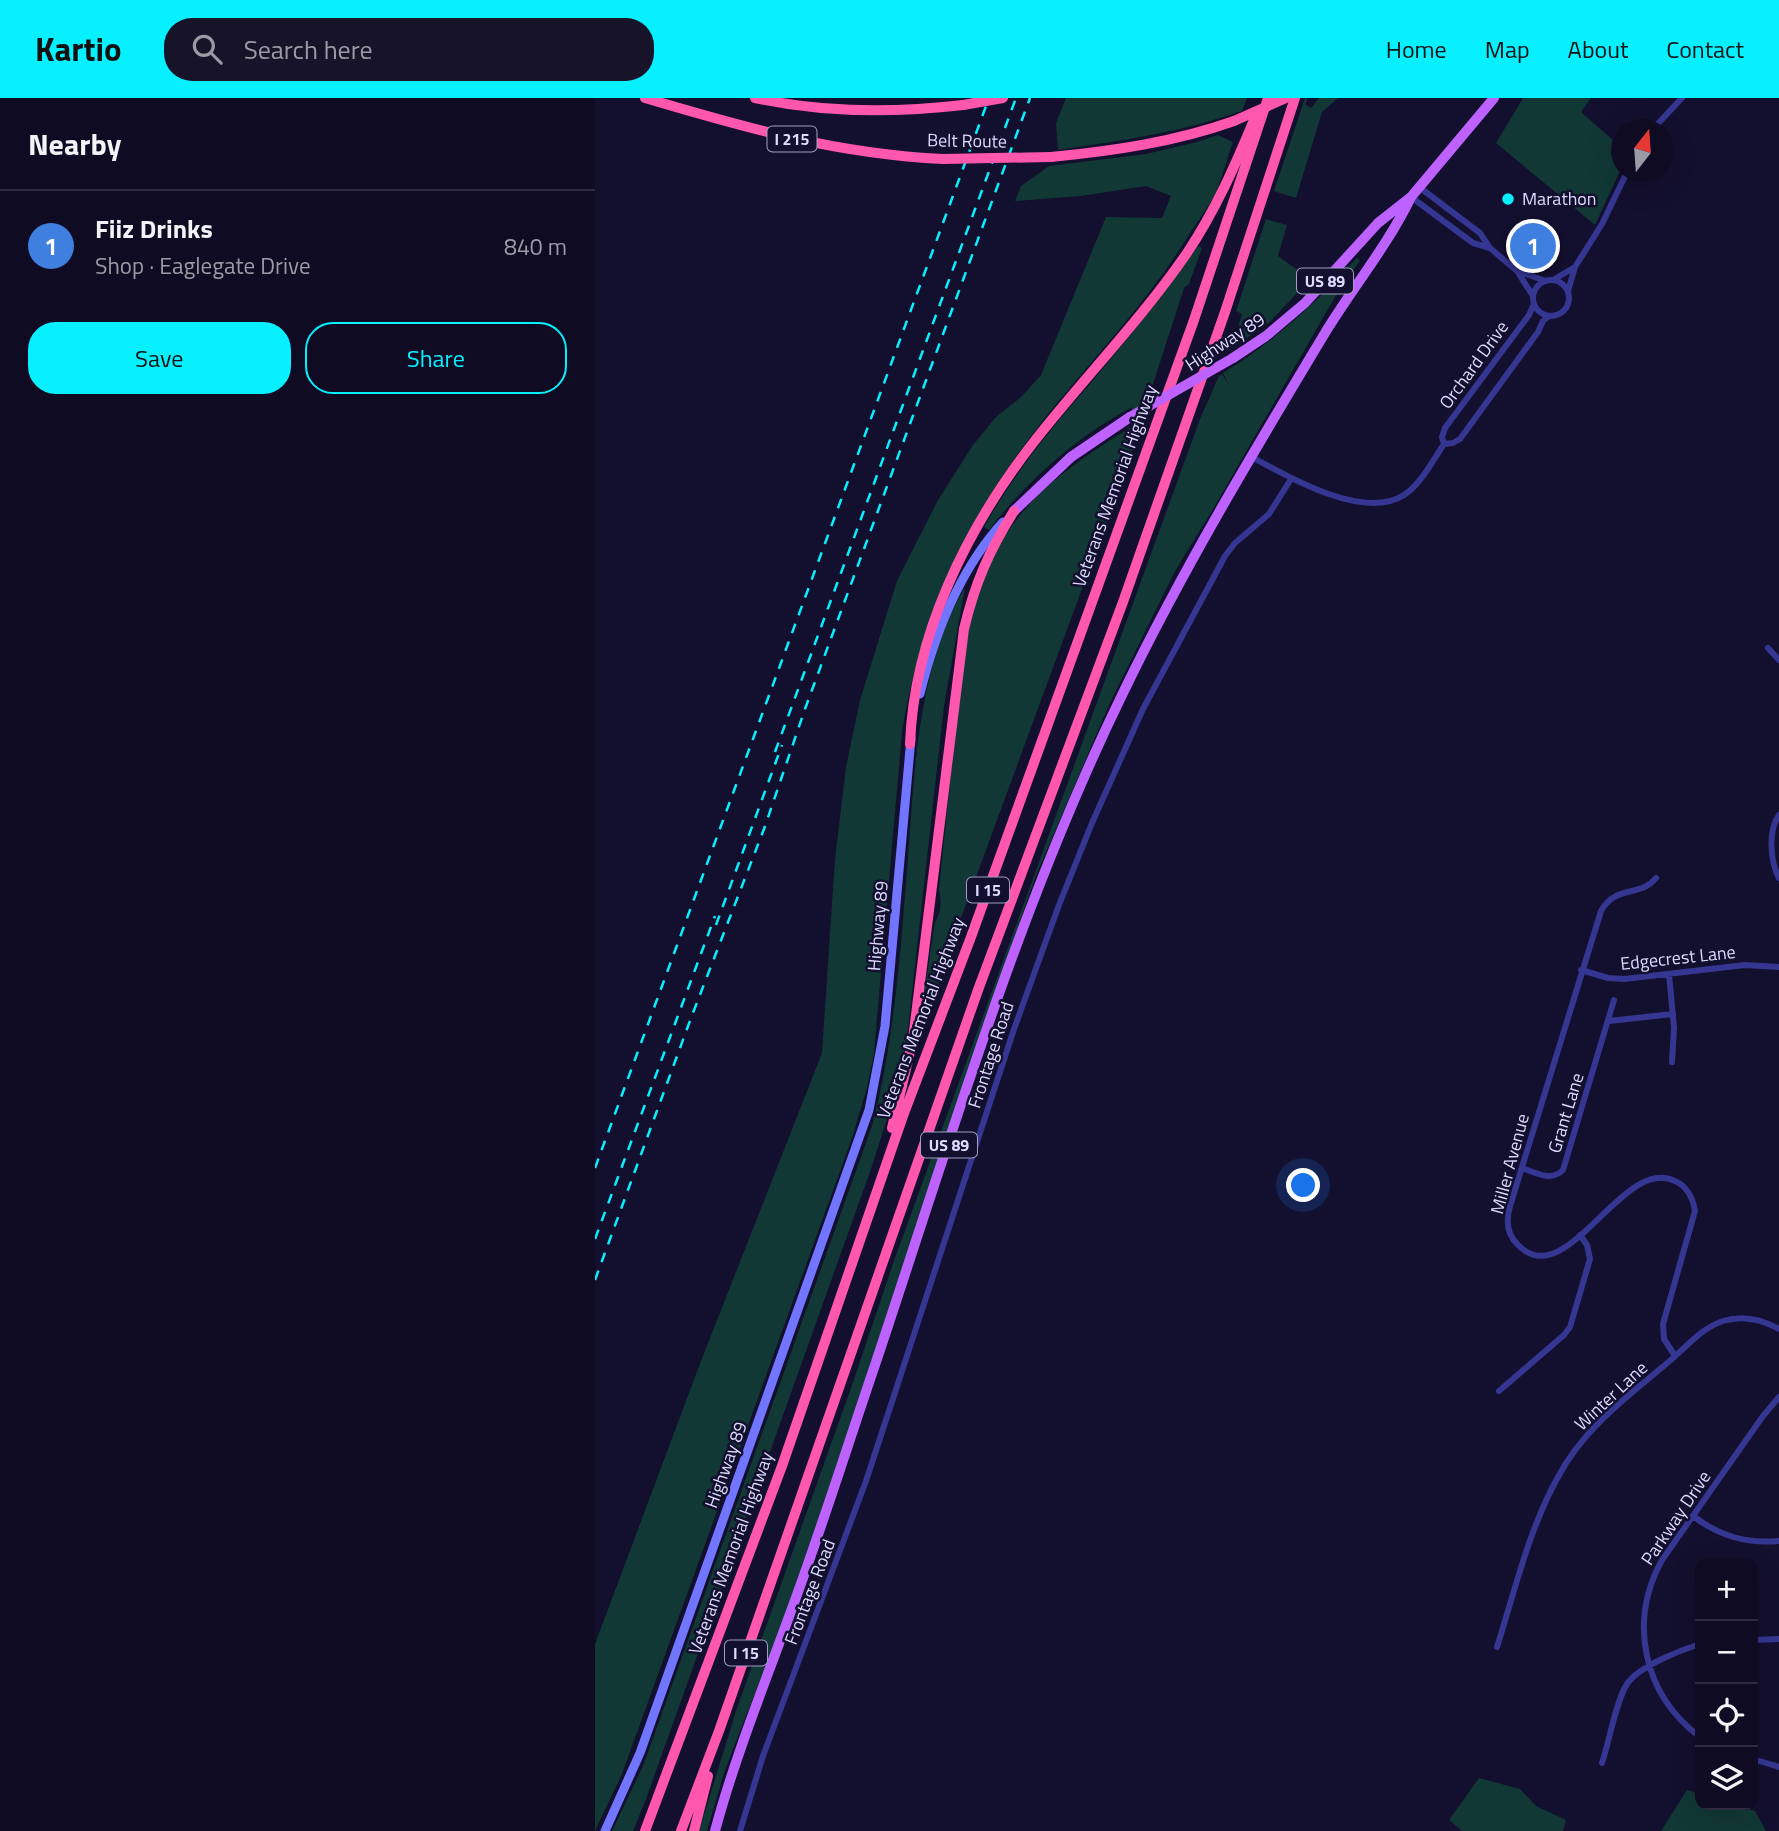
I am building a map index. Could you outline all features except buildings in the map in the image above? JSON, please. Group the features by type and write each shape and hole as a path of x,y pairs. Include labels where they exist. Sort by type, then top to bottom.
{"highway":[{"name":"Belt Route","path":"645,98 772,135 813,144 881,155 943,159 1051,157 1170,140 1234,121 1286,98"},
{"name":"Belt Route","path":"755,98 852,110 908,110 1003,98"},
{"path":"910,744 913,700 931,629 978,527 1034,442 1141,314 1191,246 1218,201 1266,98"},
{"name":"Veterans Memorial Highway","path":"645,1831 782,1466 880,1182 1194,320 1266,98"},
{"name":"I 15","path":"681,1831 719,1731 978,990 1128,589 1225,312 1295,98"},
{"path":"880,1182 913,1039 964,629 979,573 1014,511"},
{"path":"694,1831 719,1731"}],"main road":[{"name":"Highway 89","path":"715,1831 734,1765 800,1586 1002,984 1045,868 1124,691 1252,457 1344,303 1397,226 1411,197 1494,98"},
{"name":"Highway 89","path":"605,1831 640,1754 865,1124 876,1082 885,1026 910,744 926,672 946,615 971,567 995,532 1071,457 1130,417 1266,336 1305,303 1377,223 1411,197"}],"street":[{"path":"1662,119 1682,98"},
{"path":"1419,187 1480,233 1490,248 1517,271 1540,312 1549,316 1558,315 1567,308 1574,267 1602,224 1622,182"},
{"path":"1411,197 1473,243 1490,248"},
{"path":"1533,296 1536,288 1574,267"},
{"path":"1517,271 1560,282 1568,291"},
{"name":"Orchard Drive","path":"1444,444 1442,437 1445,428 1531,313 1534,304"},
{"name":"Orchard Drive","path":"1252,457 1291,479 1359,502 1383,503 1398,498 1410,490 1444,444 1460,439 1549,316"},
{"name":"Frontage Road","path":"740,1831 762,1756 855,1512 1014,1029 1092,823 1143,709 1226,556 1235,543 1269,514 1291,479"},
{"path":"1768,648 1779,660"},
{"path":"1779,815 1772,832 1779,878"},
{"name":"Miller Avenue","path":"1656,878 1649,886 1618,893 1607,901 1599,916 1507,1218 1508,1230 1517,1244 1531,1254 1545,1255 1558,1252 1636,1186 1648,1180 1668,1178 1679,1183 1688,1191 1693,1201 1695,1216 1663,1329 1666,1344 1675,1356"},
{"name":"Edgecrest Lane","path":"1581,970 1616,979 1745,965 1779,967"},
{"path":"1669,974 1673,1014 1672,1062"},
{"name":"Grant Lane","path":"1522,1168 1549,1177 1556,1176 1563,1170 1614,1000"},
{"path":"1609,1021 1673,1014"},
{"path":"1499,1391 1565,1335 1570,1327 1590,1259 1587,1245 1580,1235"},
{"name":"Winter Lane","path":"1497,1647 1534,1530 1559,1473 1583,1440 1600,1421 1707,1328 1726,1320 1746,1318 1779,1329"},
{"name":"Parkway Drive","path":"1695,1732 1670,1709 1649,1667 1643,1633 1649,1590 1662,1560 1779,1396"},
{"path":"1693,1516 1711,1529 1733,1538 1759,1542 1779,1541"},
{"path":"1758,1640 1779,1639"},
{"path":"1602,1763 1627,1685 1633,1677 1695,1646"},
{"path":"1758,1761 1779,1767"}],"green space":[{"path":"1066,98 1247,98 1242,111 1197,125 1058,150 1056,123"},
{"path":"1305,98 1306,105 1311,108 1319,98 1338,98 1322,112 1296,198 1274,191"},
{"path":"1523,98 1591,98 1581,112 1611,138 1611,182 1615,182 1595,225 1496,143"},
{"path":"1218,135 1233,142 1210,202 1150,291 1060,399 995,487 958,553 930,622 918,658 902,732 874,1053 867,1088 852,1138 622,1774 595,1831 595,1644 701,1361 822,1053 835,859 846,767 860,700 897,581 938,500 973,445 996,417 1021,397 1041,375 1106,217 1162,218 1171,196 1146,186 1081,196 1015,201 1021,186 1049,166 1146,154"},
{"path":"1266,219 1287,225 1278,256 1310,279 1270,322 1232,348 1242,314 1236,311"},
{"path":"1198,246 1202,248 1189,284 1184,288 1122,480 954,937 920,1040 917,1040 935,922 940,906 939,889 963,661 980,589 1000,544 1026,508 1075,464 1131,427 1132,407 1072,446 1020,494 989,530 984,527 1033,453 1145,317"},
{"path":"1357,258 1360,261 1343,283 1175,571 1108,707 1035,878 946,1135 806,1562 725,1770 707,1831 699,1831 737,1708 895,1258 1200,419 1219,376 1222,374 1229,385 1223,373 1294,320"},
{"path":"965,587 944,706 906,1047 897,1087 871,1169 646,1799 633,1831 612,1831 643,1766 872,1126 896,992 921,718 937,650"},
{"path":"1479,1778 1520,1789 1536,1806 1566,1820 1563,1831 1462,1831 1449,1820"},
{"path":"1687,1790 1695,1792 1695,1810 1752,1810 1755,1811 1766,1831 1661,1831"}],"railway":[{"path":"595,1168 989,98"},
{"path":"775,752 1016,98"},
{"path":"595,1280 764,829 805,709 1030,98"},
{"path":"716,925 782,745"},
{"path":"595,1239 715,916"}],"place":[{"name":"Marathon","path":"1508,199"},
{"name":"Fiiz Drinks","path":"1533,246"}]}
